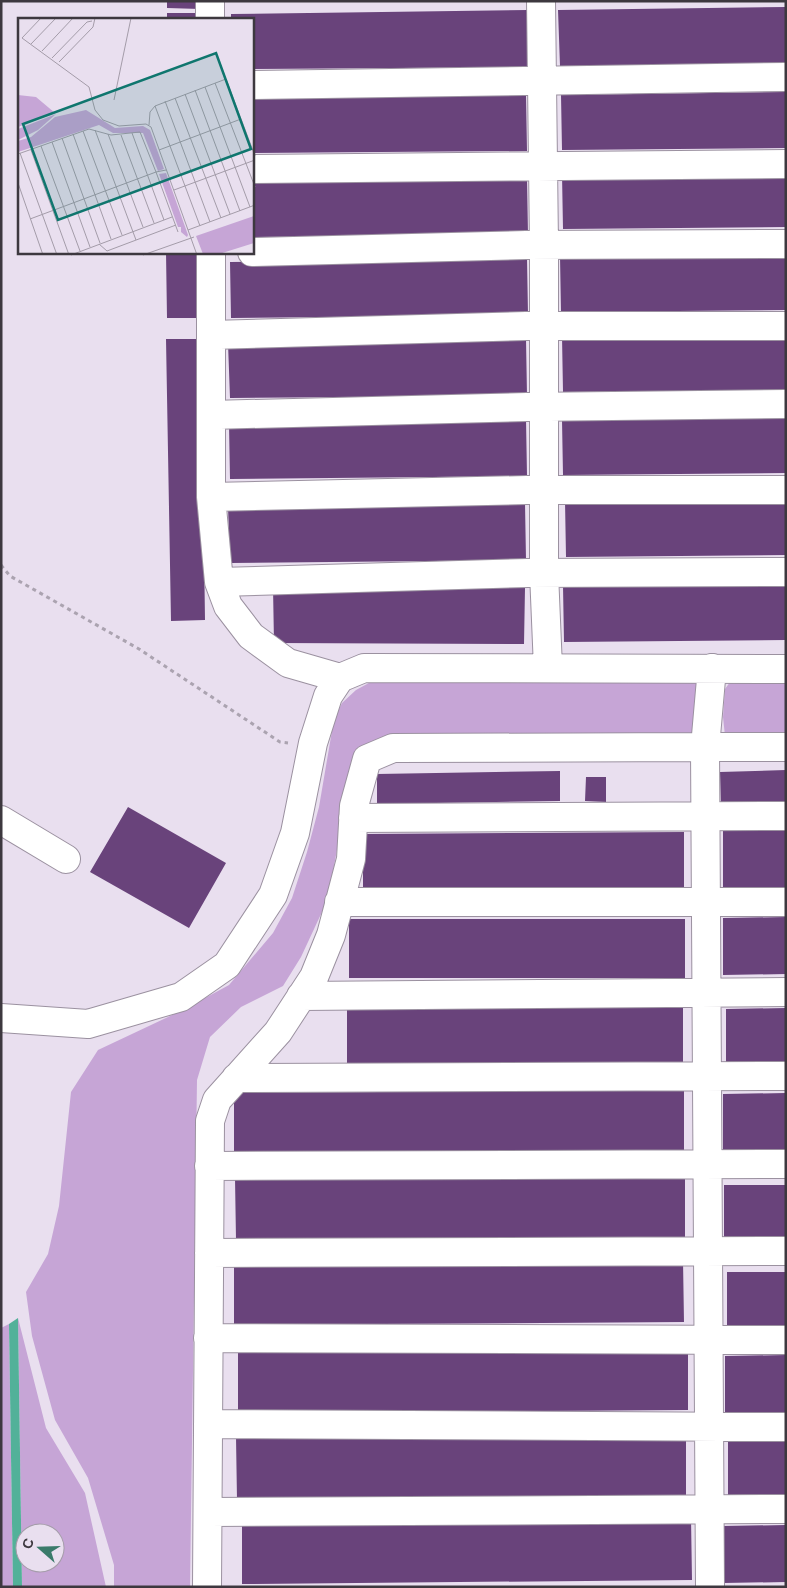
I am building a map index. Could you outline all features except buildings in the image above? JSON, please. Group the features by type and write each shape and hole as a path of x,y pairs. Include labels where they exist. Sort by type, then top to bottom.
{"lane":[{"path":"210,1 210,18"},
{"path":"541,1 544,245 544,573 548,668"},
{"path":"254,85 786,77"},
{"path":"254,169 786,164"},
{"path":"254,252 544,245 786,244"},
{"path":"211,254 211,497 219,582 228,606 251,636 288,663 340,678"},
{"path":"211,335 544,326 786,326"},
{"path":"211,415 544,407 786,404"},
{"path":"211,497 544,490 786,490"},
{"path":"219,582 544,573 786,572"},
{"path":"1,1018 88,1024 181,997 227,965 273,895 295,833 313,743 328,696 340,678 364,668 786,669"},
{"path":"710,1587 705,747 712,668"},
{"path":"207,1587 210,1121 217,1100 278,1032 314,977 331,935 351,859 354,806 367,759 393,748 786,747"},
{"path":"353,818 786,816"},
{"path":"1,820 66,859"},
{"path":"339,902 786,902"},
{"path":"301,996 786,992"},
{"path":"236,1078 786,1076"},
{"path":"209,1166 786,1164"},
{"path":"209,1253 786,1251"},
{"path":"208,1338 786,1340"},
{"path":"208,1424 786,1427"},
{"path":"208,1512 786,1509"}],"path":[{"path":"1,565 10,576 139,650 280,742 313,743"}],"shaded area":[{"path":"380,677 702,682 697,735 385,742 340,833 328,899 301,957 283,986 241,1007 210,1037 197,1080 190,1587 114,1587 114,1565 88,1478 55,1420 32,1336 26,1292 48,1254 59,1206 71,1092 98,1050 185,1009 229,985 273,933 292,898 307,852 319,807 334,719 342,703 356,690"},
{"path":"733,678 786,678 786,736 725,736 723,717 725,689"},
{"path":"18,1318 46,1428 85,1493 106,1587 22,1587 22,1573 65,1573 65,1523 21,1523"},
{"path":"18,1318 21,1523 15,1523 15,1573 22,1573 22,1587 13,1587 9,1324"},
{"path":"9,1324 13,1587 1,1587 1,1328"}]}
